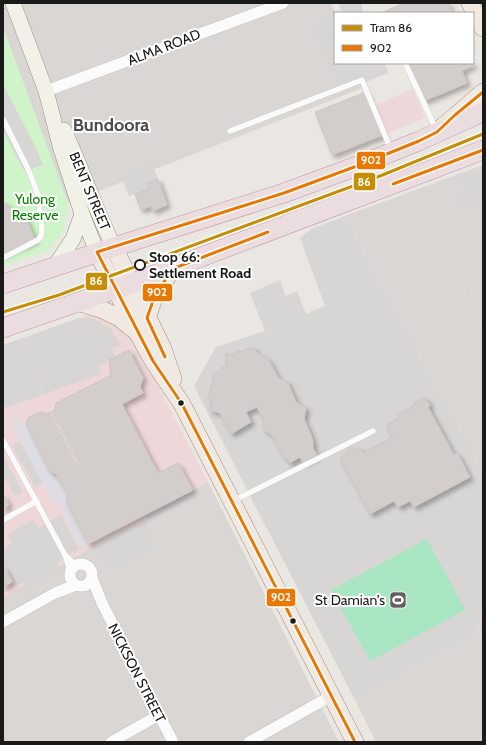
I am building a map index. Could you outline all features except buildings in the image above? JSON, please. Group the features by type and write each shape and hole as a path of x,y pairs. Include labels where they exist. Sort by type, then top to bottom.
{"highway":[{"path":"3,284 106,249 284,193 391,152 483,112"},
{"path":"3,328 172,269 483,150"}],"main road":[{"name":"BENT STREET","path":"13,3 46,92 78,160 104,227 106,249"},
{"path":"470,3 483,28"},
{"name":"BENT STREET","path":"46,92 61,149 82,214 106,249"},
{"path":"437,132 483,92"},
{"path":"55,266 73,239 82,214"},
{"path":"106,249 123,286 137,332 153,361 179,398"},
{"path":"147,318 154,298 172,269"},
{"path":"123,286 147,318 162,349 179,398 354,742"},
{"path":"77,302 103,310 118,317 137,332"}],"street":[{"name":"ALMA ROAD","path":"46,92 283,3"},
{"path":"3,622 55,593 78,577"},
{"name":"NICKSON STREET","path":"78,577 102,603 173,742"},
{"path":"249,742 331,696"},
{"path":"111,742 159,716"}],"lane":[{"path":"405,64 437,132"},
{"path":"230,130 362,80 391,152"},
{"path":"3,119 35,183 42,229 41,236 38,240 3,258"},
{"path":"231,502 373,431"},
{"name":"NICKSON STREET","path":"3,440 78,577"},
{"path":"3,520 37,501"},
{"name":"NICKSON STREET","path":"65,554 78,577"}],"path":[{"path":"405,180 483,329"},
{"path":"39,380 51,412 77,463"},
{"path":"480,634 478,628 483,605"}],"shaded area":[{"path":"3,3 331,3 336,12 334,12 334,64 358,64 368,86 68,203 3,28"},
{"path":"338,3 362,3 362,12 342,12"},
{"path":"334,13 334,64 384,64 388,73 340,93 311,23"},
{"path":"3,84 38,152 43,165 24,171 3,130"},
{"path":"413,89 425,118 388,133 376,105"},
{"path":"152,163 158,179 149,189 129,196 121,175"},
{"path":"483,165 483,473 345,216"},
{"path":"483,169 483,202 463,209 455,192 463,189 459,178"},
{"path":"345,216 483,473 483,632 355,700 194,386 216,347 265,331 325,306 300,238 311,229"},
{"path":"280,280 286,296 297,291 306,314 265,331 250,293"},
{"path":"97,310 132,336 208,482 145,515 161,548 110,574 95,546 3,597 3,345 79,318"},
{"path":"386,313 427,393 404,405 363,325"},
{"path":"79,318 94,319 111,329 120,345 112,349 116,357 98,366 101,374 6,408 3,399 3,345"},
{"path":"333,370 358,424 332,436 306,382"},
{"path":"13,420 26,424 50,472 91,483 68,496 66,501 88,544 81,548 57,501 53,501 10,422"},
{"path":"20,441 43,483 35,487 12,445"},
{"path":"3,456 23,492 15,496 3,475"},
{"path":"208,482 339,742 3,742 3,597 95,546 110,574 161,548 145,515"},
{"path":"279,484 311,545 283,559 251,498"},
{"path":"61,515 79,549 71,553 57,564 62,573 28,591 23,582 16,586 3,563 3,551 12,542 7,535 33,520 38,528"},
{"path":"147,520 161,548 110,574 95,546"},
{"path":"483,632 483,742 376,742 355,700"}],"green space":[{"name":"Yulong Reserve","path":"3,28 68,203 64,230 48,251 3,265"},
{"name":"St Damian's","path":"427,539 465,610 370,661 331,590"}],"tram line":[{"name":"86","path":"3,312 59,295 380,176 483,134"}],"transit line":[{"name":"902","path":"355,742 182,404 153,361 97,252 284,193 419,141 437,132 483,92"},
{"name":"902","path":"393,184 483,150"},
{"name":"902","path":"165,357 147,318 154,298 172,269 268,232"}],"place":[{"name":"Stop 66: Settlement Road","path":"140,265"},
{"name":"St Damian's","path":"398,600"}],"district":[{"name":"Bundoora","path":"111,125"}]}
